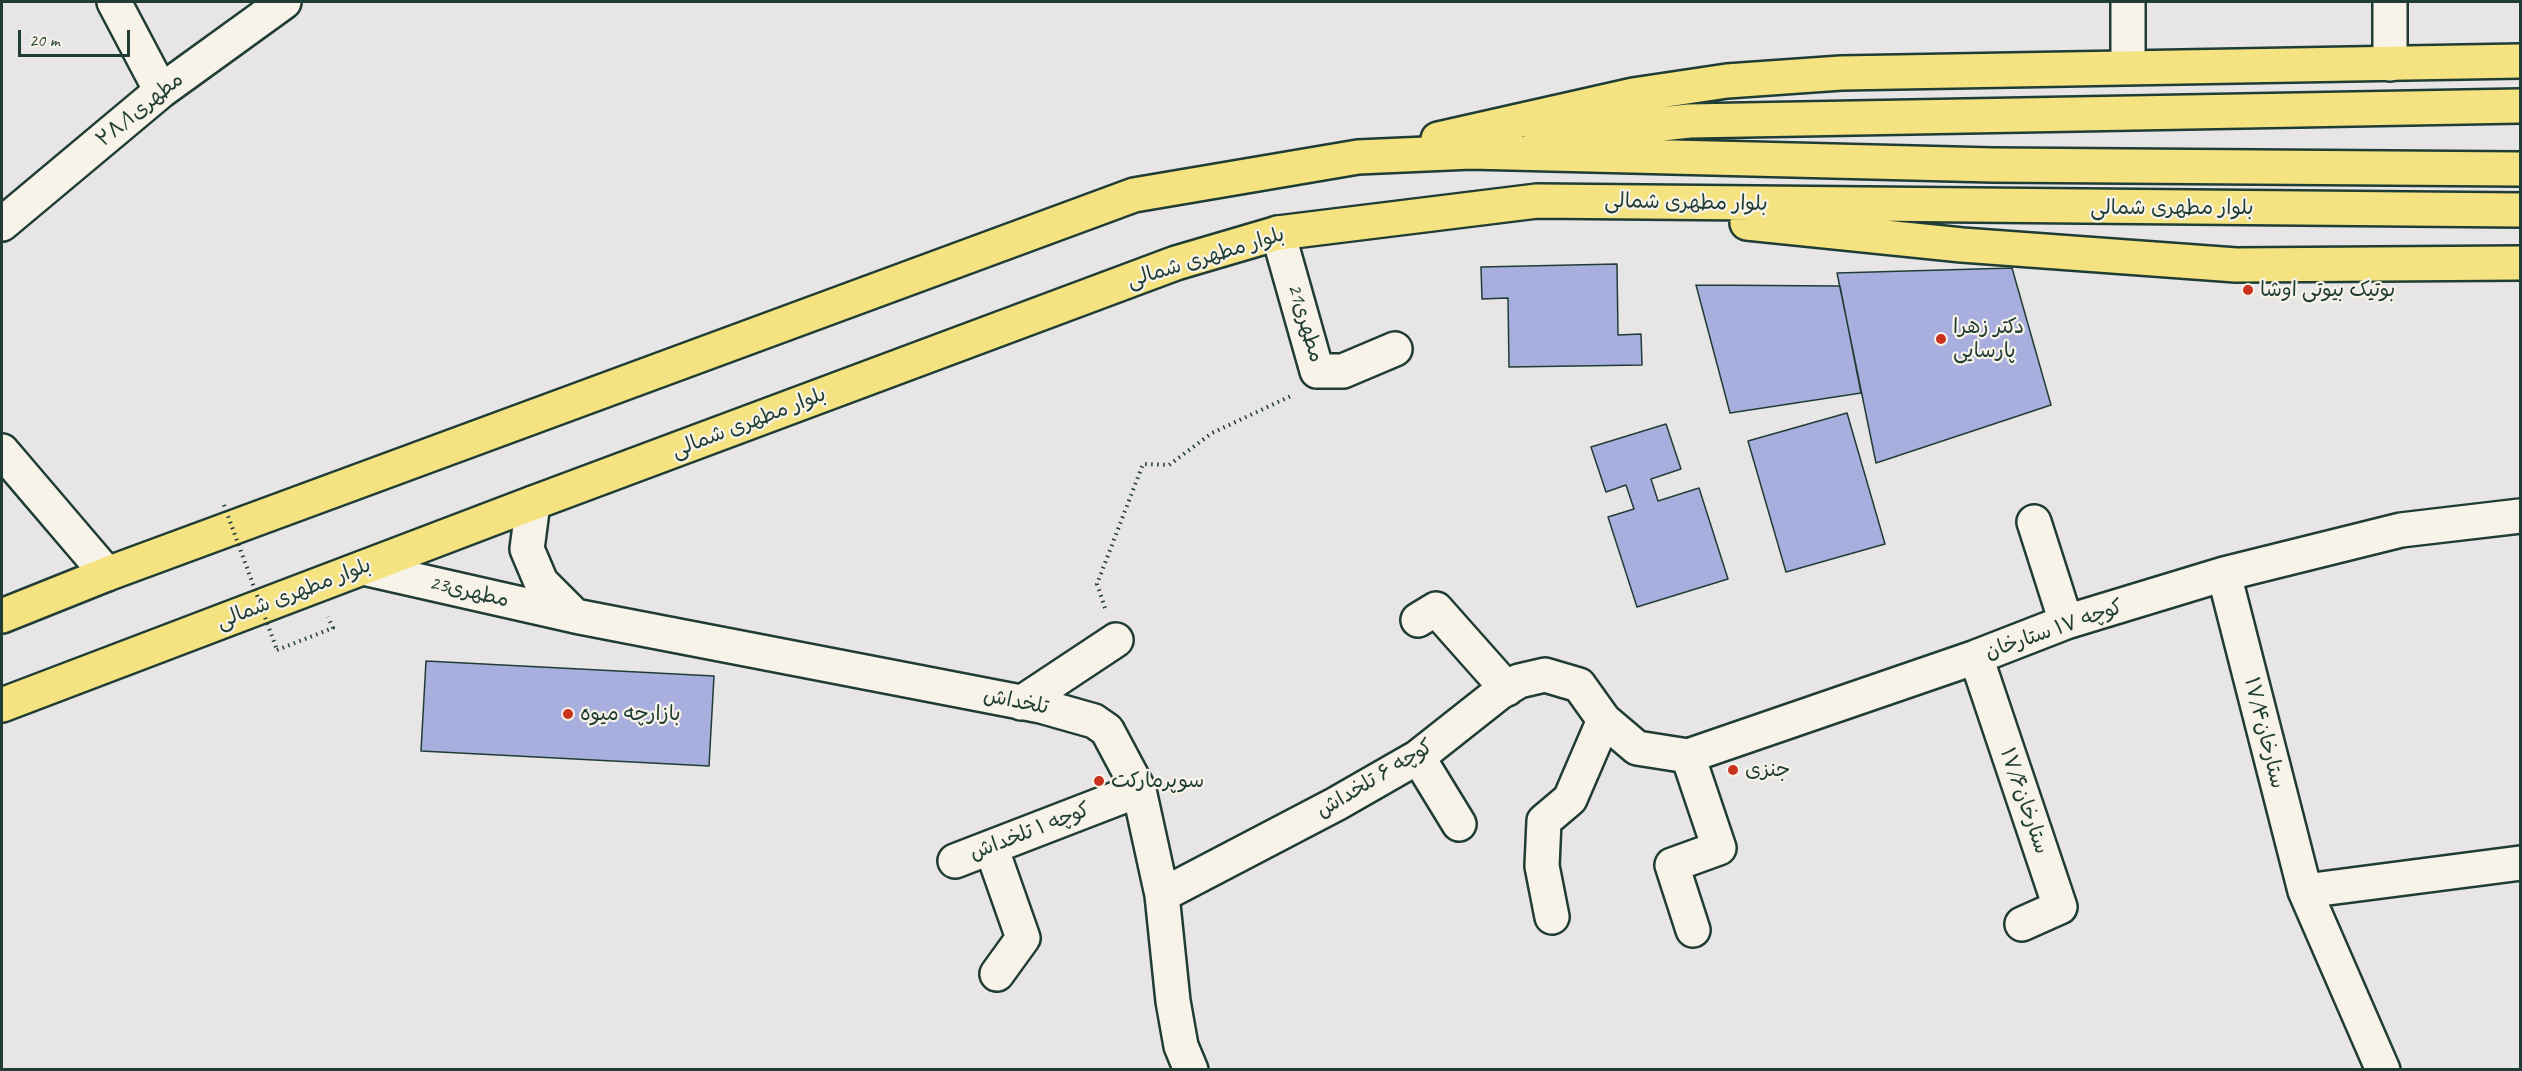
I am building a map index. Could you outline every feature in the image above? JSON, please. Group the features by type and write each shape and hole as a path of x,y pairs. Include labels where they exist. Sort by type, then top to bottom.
{"main road":[{"path":"1358,157 1634,95 1727,81 1841,73 2128,66 2520,61"},
{"path":"1358,157 1689,121 2520,106"},
{"name":"بلوار مطهرى شمالى","path":"2,616 107,574 1134,195 1358,157 1471,152 1993,165 2520,169"},
{"path":"1537,201 1962,245 2224,264 2520,263"},
{"name":"بلوار مطهرى شمالى","path":"2,705 533,503 1176,263 1278,233 1537,201 2520,210"}],"street":[{"path":"114,2 161,91"},
{"name":"مطهری۲۸/۱","path":"2,224 161,91 284,2"},
{"path":"2128,2 2128,66"},
{"path":"2390,2 2390,64"},
{"name":"21مطهرى","path":"1278,233 1317,371 1343,371 1395,349"},
{"path":"2,451 107,574"},
{"path":"533,503 527,549 541,582 575,616"},
{"name":"کوچه ۱۷ ستارخان","path":"1604,720 1637,748 1688,756 1976,657 2066,622 2224,574 2401,530 2520,516"},
{"path":"2034,522 2066,622"},
{"name":"23مطهرى","path":"363,568 575,616"},
{"name":"ستارخان۱۷/۴","path":"2224,574 2305,891 2384,1070"},
{"path":"1418,620 1436,609 1506,688"},
{"name":"تلخداش","path":"575,616 1075,714 1094,721 1107,730 1139,790 1162,895 1173,1001 1181,1046 1191,1070"},
{"path":"1021,703 1116,639"},
{"name":"ستارخان۱۷/۶","path":"1976,657 2060,907 2022,924"},
{"name":"کوچه ۶ تلخداش","path":"1162,895 1336,804 1418,757 1506,688 1519,681 1545,675 1579,685 1604,720"},
{"path":"1552,917 1542,866 1544,821 1570,799 1604,720"},
{"path":"1688,756 1719,848 1672,866 1693,930"},
{"path":"1418,757 1459,824"},
{"name":"کوچه ۱ تلخداش","path":"955,861 1139,790"},
{"path":"991,847 1023,938 997,974"},
{"path":"2305,891 2520,863"}],"path":[{"path":"1116,639 1097,584 1143,464 1169,465 1212,433 1309,387 1317,371"},
{"path":"224,506 277,650 333,628"}],"building":[{"path":"1617,264 1618,335 1641,334 1642,365 1509,367 1508,298 1482,299 1481,267"},
{"name":"دکتر زهرا پارسایی","path":"2012,268 2051,405 1876,463 1837,273"},
{"path":"1696,285 1840,286 1861,393 1730,413"},
{"path":"1847,413 1885,544 1786,572 1748,441"},
{"path":"1666,424 1681,469 1651,479 1658,501 1699,488 1728,579 1637,607 1608,517 1634,509 1626,485 1606,492 1591,447"},
{"name":"بازارچه میوه","path":"426,661 714,676 709,766 421,751"}],"place":[{"name":"بوتیک بیوتی اوشا","path":"2248,290"},
{"name":"دکتر زهرا پارسایی","path":"1941,339"},
{"name":"بازارچه میوه","path":"568,714"},
{"name":"جنزی","path":"1733,770"},
{"name":"سوپرمارکت","path":"1099,781"}]}
